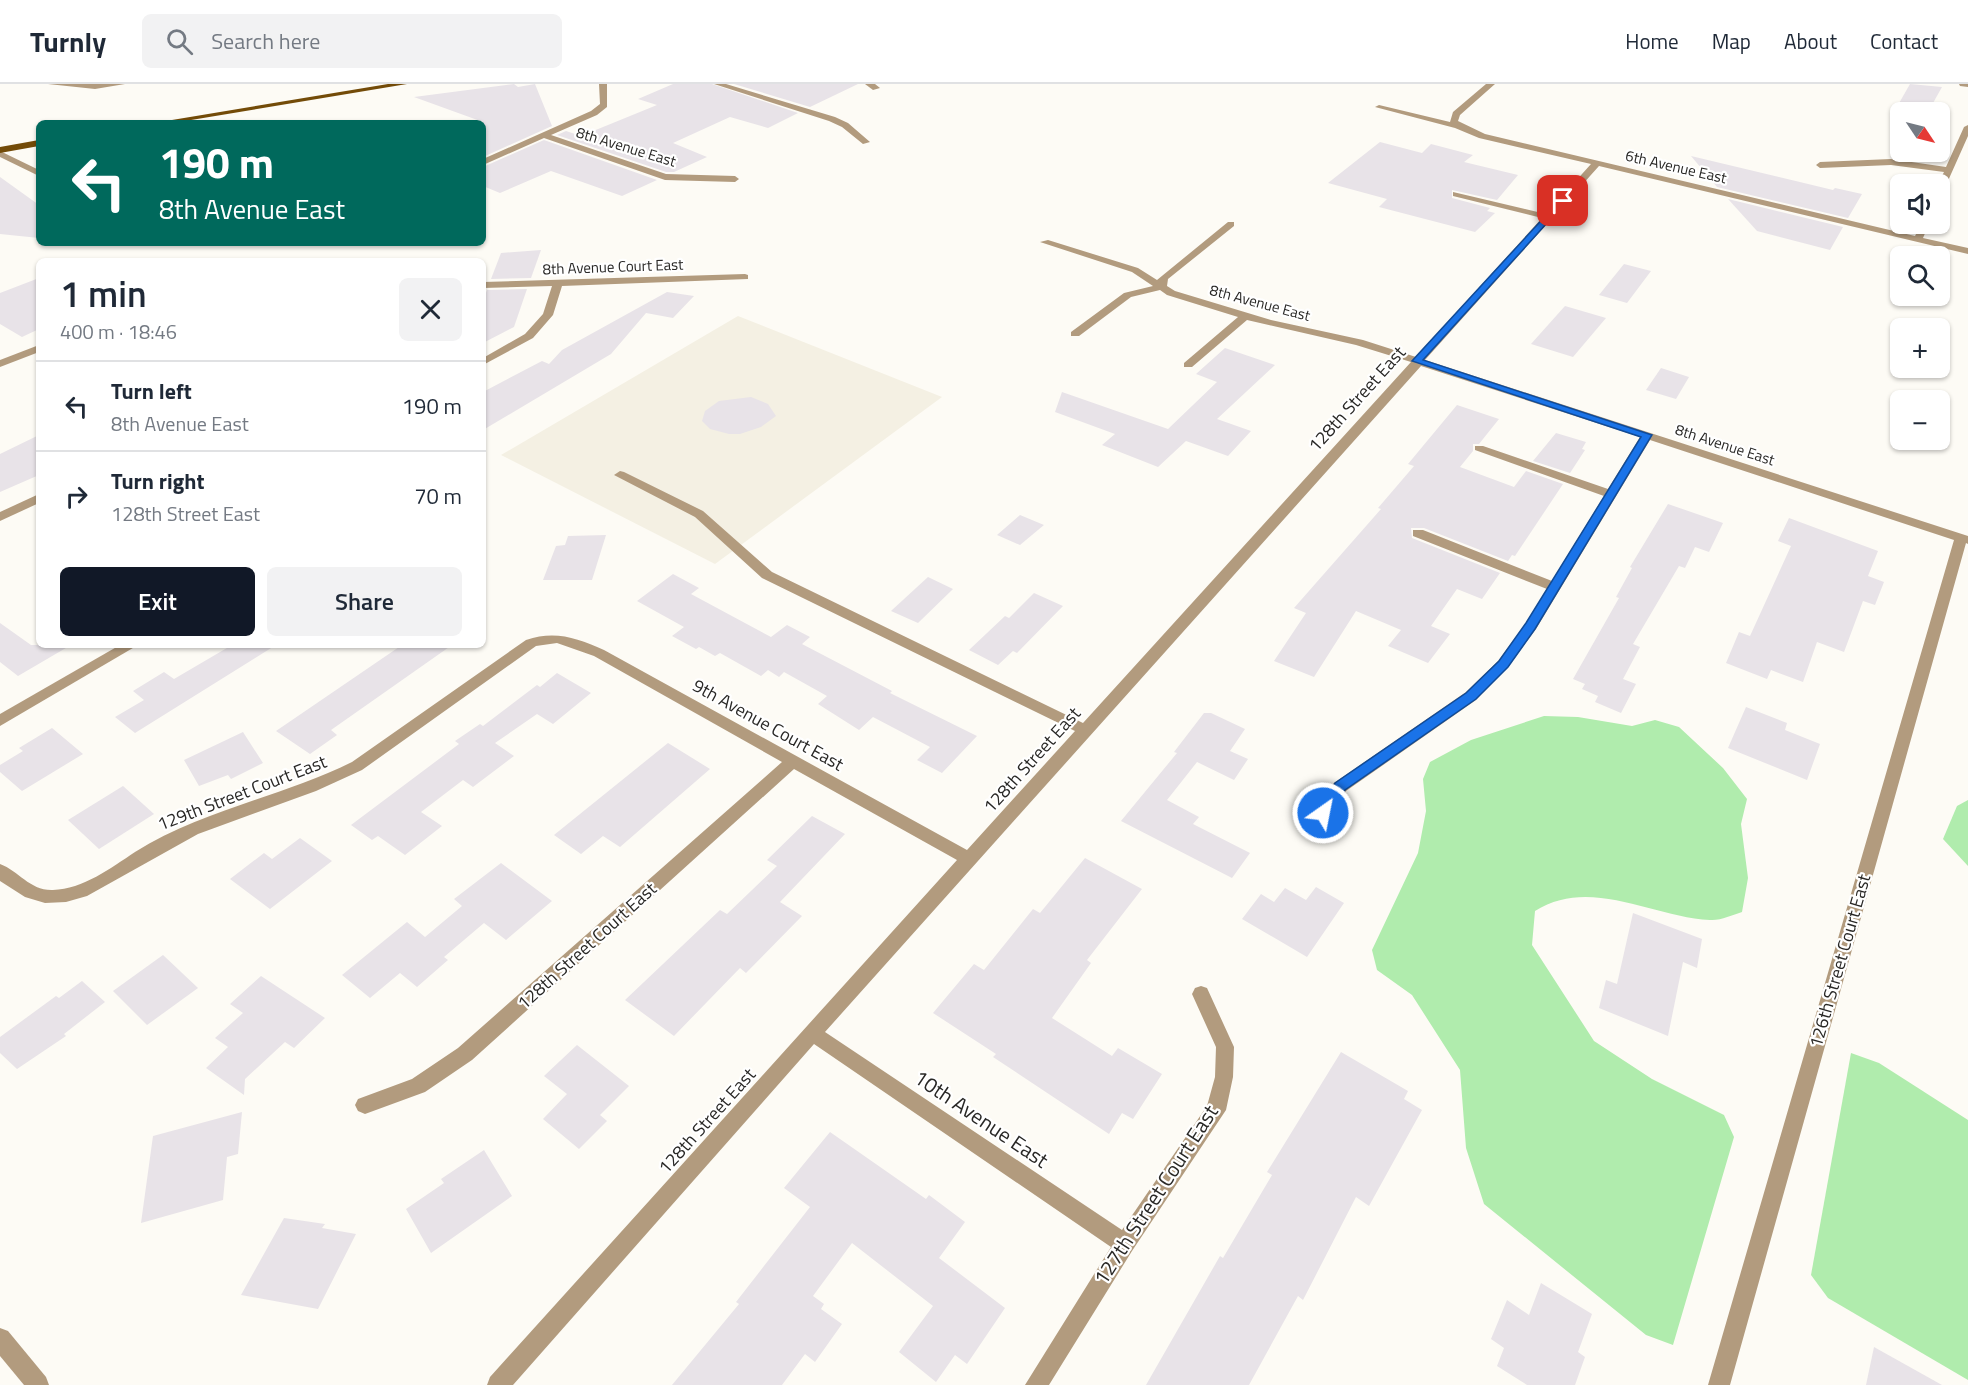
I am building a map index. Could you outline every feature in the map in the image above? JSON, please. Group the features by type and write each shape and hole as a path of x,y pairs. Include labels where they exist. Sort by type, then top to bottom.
{"main road":[{"path":"178,120 403,84"},
{"path":"0,152 36,145"}],"street":[{"path":"52,84 95,87 121,84"},
{"path":"486,161 545,136 601,108 605,100 603,84"},
{"path":"718,84 832,119 845,125 866,142"},
{"path":"1458,126 1454,121 1456,114 1491,84"},
{"path":"1963,84 1968,85"},
{"name":"6th Avenue East","path":"1379,108 1458,126 1482,136 1968,251"},
{"path":"1946,174 1968,127"},
{"name":"8th Avenue East","path":"545,136 665,177 735,178"},
{"path":"0,152 36,171"},
{"path":"1820,165 1891,162 1948,170"},
{"name":"128th Street East","path":"498,1385 1084,730 1597,163"},
{"path":"1456,194 1549,217"},
{"path":"1075,334 1128,295 1162,287 1161,282 1165,277 1231,224"},
{"path":"1918,239 1920,234"},
{"name":"8th Avenue East","path":"1045,242 1135,270 1171,293 1287,328 1342,338 1417,361 1964,538"},
{"name":"8th Avenue Court East","path":"486,285 556,285 745,277"},
{"path":"486,360 530,336 548,315 556,285"},
{"path":"1188,365 1245,316"},
{"path":"0,364 36,349"},
{"path":"1323,813 1340,787 1471,696 1503,664 1555,587 1647,435"},
{"path":"1479,448 1611,494"},
{"path":"620,475 699,514 767,575 1084,730"},
{"path":"0,517 36,499"},
{"path":"1419,533 1555,587"},
{"name":"126th Street Court East","path":"1719,1385 1964,538"},
{"name":"9th Avenue Court East","path":"544,637 569,640 598,653 969,859"},
{"name":"129th Street Court East","path":"0,871 29,891 52,897 94,885 170,840 199,827 328,782 357,766 531,643 544,637"},
{"path":"0,721 126,648"},
{"name":"128th Street Court East","path":"365,1105 418,1086 465,1054 792,762"},
{"name":"127th Street Court East","path":"1036,1385 1125,1244 1216,1110 1224,1077 1225,1047 1201,994"},
{"name":"10th Avenue East","path":"812,1033 1125,1244"},
{"path":"0,1339 38,1385"}],"shaded area":[{"path":"738,316 942,397 715,564 501,455"}],"green space":[{"path":"1544,716 1578,717 1632,726 1655,720 1679,727 1723,768 1747,799 1741,824 1748,878 1742,912 1722,919 1710,920 1621,901 1577,897 1556,901 1535,911 1532,945 1594,1041 1652,1079 1724,1115 1734,1137 1673,1345 1646,1335 1484,1204 1466,1148 1460,1070 1412,995 1377,970 1372,950 1418,853 1426,811 1423,779 1430,762 1471,740"},
{"path":"1968,800 1968,866 1943,839 1957,806"},
{"path":"1851,1053 1879,1063 1968,1120 1968,1380 1828,1298 1811,1275"}],"building":[{"path":"514,84 518,87 535,84 552,126 486,156 486,120 477,120 414,97"},
{"path":"673,84 712,84 798,113 768,128 730,117 673,143 707,157 674,172 666,172 557,135 566,131 581,136 657,105 638,99"},
{"path":"734,84 858,84 810,107"},
{"path":"1910,84 1942,87 1934,102 1900,102"},
{"path":"544,140 657,180 622,196 551,171 500,193 486,187 486,166"},
{"path":"1380,142 1422,153 1431,144 1473,155 1464,162 1518,175 1497,200 1452,190 1452,198 1490,208 1487,211 1495,213 1475,232 1379,207 1387,199 1328,183"},
{"path":"1691,156 1833,190 1835,188 1862,194 1848,218 1717,187"},
{"path":"0,177 36,203 36,238 0,234"},
{"path":"1728,199 1843,227 1830,250 1757,231"},
{"path":"541,250 531,278 491,279 501,253"},
{"path":"1624,264 1651,271 1627,303 1599,295"},
{"path":"36,279 36,330 22,337 0,324 0,293"},
{"path":"527,289 514,327 486,341 486,293 487,290"},
{"path":"667,292 694,296 673,318 646,313 611,354 486,428 486,390 542,361 549,364 562,350"},
{"path":"1565,306 1606,318 1573,357 1531,344"},
{"path":"1225,348 1275,365 1217,419 1251,431 1228,456 1186,441 1158,467 1102,445 1115,434 1055,412 1062,392 1168,429 1217,382 1196,374"},
{"path":"1661,368 1689,377 1676,399 1646,390"},
{"path":"751,397 768,404 776,416 761,427 740,434 729,434 710,429 702,421 705,411 719,401"},
{"path":"1457,405 1499,419 1479,444 1473,444 1473,451 1460,467 1514,487 1526,471 1563,484 1515,556 1512,555 1508,561 1424,528 1411,528 1412,538 1500,573 1482,599 1457,589 1431,626 1450,634 1428,663 1388,646 1401,630 1356,611 1314,677 1274,661 1306,613 1294,608 1381,509 1378,508 1414,466 1408,464"},
{"path":"1556,433 1586,442 1582,449 1585,450 1570,473 1533,461"},
{"path":"36,436 36,476 0,492 0,454"},
{"path":"1668,504 1723,523 1709,552 1695,547 1685,568 1679,566 1633,644 1640,647 1623,679 1636,684 1621,713 1595,702 1598,696 1582,689 1585,684 1573,679 1619,598 1616,597 1632,568 1630,567"},
{"path":"1020,515 1044,525 1020,545 997,535"},
{"path":"1789,518 1878,551 1868,576 1884,582 1875,605 1863,601 1844,652 1817,642 1803,682 1771,670 1767,679 1726,663 1739,632 1750,636 1791,546 1778,541"},
{"path":"606,535 592,580 543,580 556,546 565,545 568,536"},
{"path":"673,574 699,588 691,594 771,637 787,625 810,637 802,644 892,691 890,693 977,736 942,773 917,760 930,747 873,717 859,730 818,704 827,696 784,672 779,677 768,670 761,676 720,653 715,656 699,647 696,649 672,636 684,627 637,601"},
{"path":"928,577 953,589 918,623 891,611"},
{"path":"1034,593 1063,606 1017,653 1013,651 998,665 969,650 1005,616 1009,618"},
{"path":"0,623 31,645 36,645 36,648 66,648 18,676 0,662"},
{"path":"227,648 271,648 135,733 115,717 144,700 133,691 164,672 174,679"},
{"path":"398,648 448,648 331,730 337,735 310,754 276,731"},
{"path":"557,673 591,693 553,724 537,714 495,743 514,756 473,787 463,780 421,812 442,826 405,855 378,836 372,840 351,825 459,744 455,741 480,724 483,726 537,685 540,687"},
{"path":"1746,707 1787,723 1785,730 1820,744 1807,780 1728,748"},
{"path":"1204,713 1211,713 1245,729 1230,751 1248,759 1234,780 1197,762 1167,800 1199,817 1193,824 1250,853 1232,878 1121,821 1177,753 1174,752"},
{"path":"52,728 83,754 22,791 0,772 0,765 23,751 19,748"},
{"path":"243,732 263,763 231,779 228,775 199,786 184,760"},
{"path":"668,743 710,769 620,847 603,836 581,854 554,835"},
{"path":"123,786 154,814 99,849 68,820"},
{"path":"812,816 845,834 780,902 802,916 746,973 740,968 674,1036 625,1000 720,910 727,914 777,866 767,860"},
{"path":"300,838 332,861 270,909 230,879 264,853 272,859"},
{"path":"1085,858 1142,889 1087,960 1091,963 1052,1018 1112,1056 1118,1048 1162,1074 1133,1119 1122,1113 1109,1134 993,1057 996,1054 933,1013 974,964 984,970 1033,909 1040,913"},
{"path":"501,863 552,901 506,940 484,923 444,957 448,960 417,987 400,973 370,998 342,975 407,922 425,937 462,906 454,899"},
{"path":"1316,887 1344,903 1307,957 1242,919 1261,894 1274,902 1285,888 1306,900"},
{"path":"1633,913 1702,939 1697,968 1683,962 1668,1036 1599,1008 1606,980 1617,984"},
{"path":"163,955 198,988 147,1025 113,991"},
{"path":"261,976 325,1018 294,1048 285,1042 245,1079 244,1095 206,1068 228,1047 215,1038 243,1013 230,1004"},
{"path":"82,981 105,1002 64,1034 66,1036 17,1069 0,1053 0,1037 56,996 59,998"},
{"path":"577,1045 629,1086 600,1115 607,1121 579,1149 543,1119 567,1094 544,1076"},
{"path":"1341,1052 1408,1091 1404,1099 1422,1110 1369,1206 1356,1197 1303,1300 1298,1296 1249,1385 1146,1385 1220,1256 1223,1258 1272,1175 1267,1172"},
{"path":"242,1112 238,1154 227,1157 223,1200 141,1223 153,1136"},
{"path":"830,1132 926,1199 929,1195 965,1222 939,1258 1005,1308 967,1364 955,1355 936,1382 899,1352 933,1306 852,1243 813,1296 824,1304 821,1309 842,1324 815,1362 805,1354 782,1385 672,1385 739,1304 736,1302 810,1207 784,1188"},
{"path":"484,1150 512,1196 431,1253 406,1209 444,1183 441,1179"},
{"path":"284,1218 325,1224 322,1228 356,1234 318,1309 241,1295"},
{"path":"1541,1283 1592,1314 1578,1352 1585,1357 1575,1385 1527,1385 1497,1366 1504,1348 1491,1339 1507,1300 1529,1315"},
{"path":"1874,1347 1942,1385 1866,1385"}],"route":[{"path":"1323,813 1340,787 1471,696 1503,664 1531,626 1647,435 1417,361 1563,201"}]}
